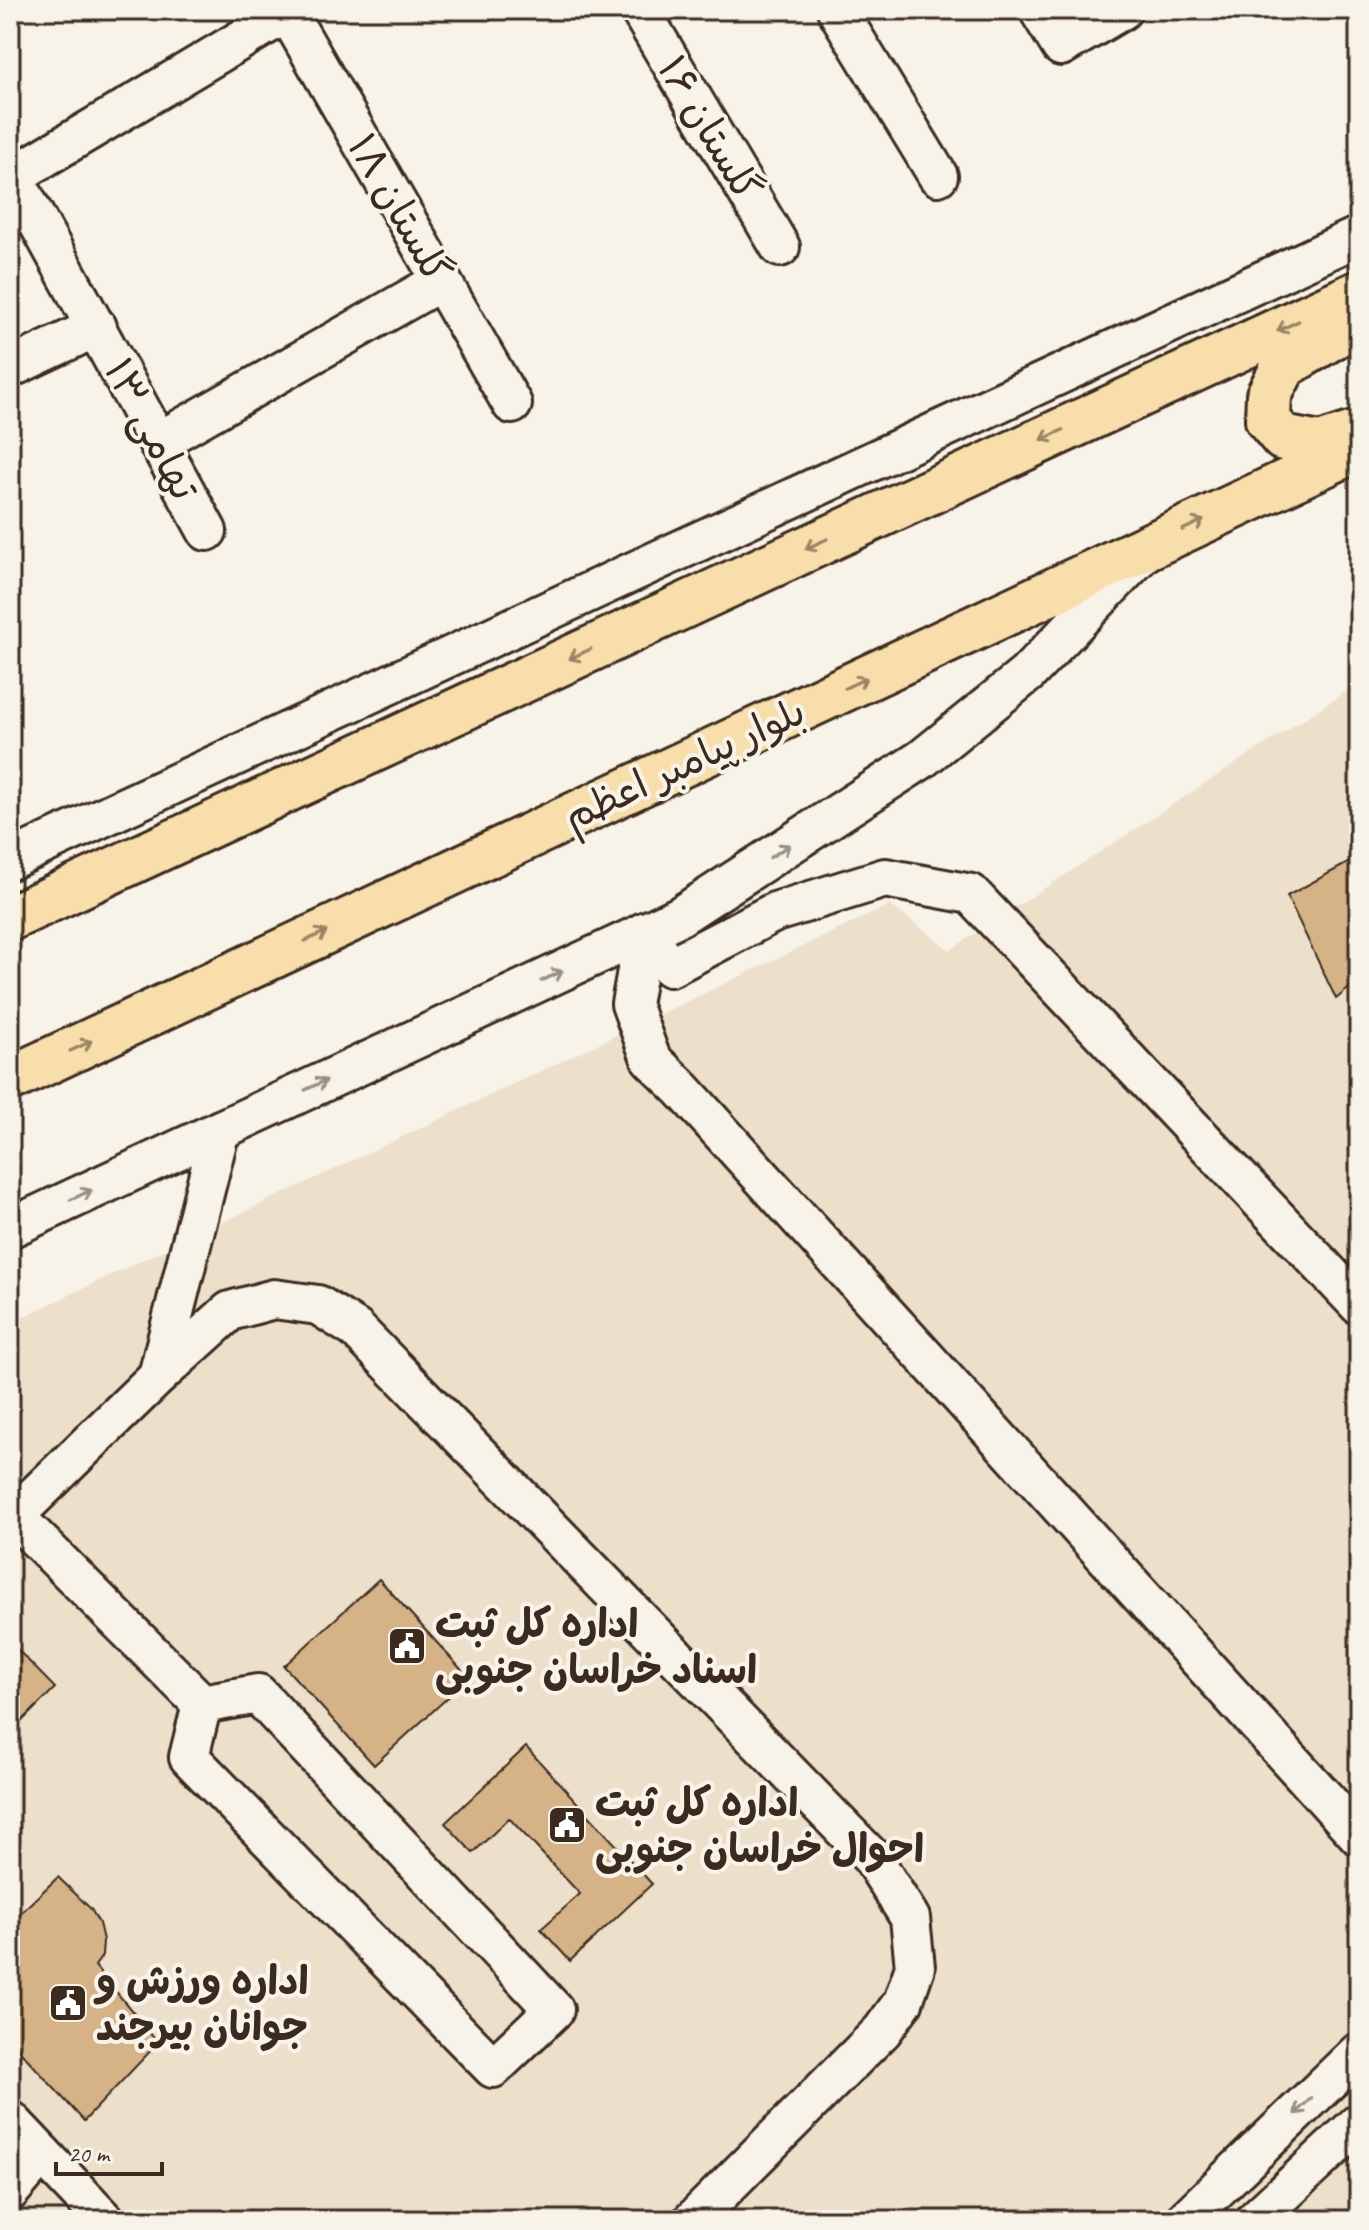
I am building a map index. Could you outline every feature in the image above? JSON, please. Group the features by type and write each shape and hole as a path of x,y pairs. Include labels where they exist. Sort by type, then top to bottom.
{"main road":[{"path":"10,918 1359,293"},
{"path":"1359,321 1284,366 1269,395 1268,420 1283,438 1320,445 1359,433"},
{"name":"بلوار پیامبر اعظم","path":"10,1079 1359,448"}],"street":[{"name":"گلستان ۱۶","path":"640,10 780,247"},
{"path":"837,10 938,176"},
{"path":"1039,10 1061,46 1122,10"},
{"path":"11,174 288,11"},
{"name":"گلستان ۱۸","path":"288,11 512,404"},
{"name":"تهامی ۱۳","path":"11,174 207,531"},
{"path":"10,860 1359,236"},
{"path":"158,442 441,281"},
{"path":"10,368 97,327"},
{"path":"10,1228 680,916 922,759 1027,674 1150,545"},
{"path":"644,932 670,967 775,912 885,878 971,894 1359,1305"},
{"path":"644,932 631,1004 651,1059 692,1100 1359,1836"},
{"path":"158,1376 220,1130"},
{"path":"202,1704 12,1518 158,1376 230,1311 274,1299 318,1305 356,1329 873,1859 910,1918 915,1967 903,2002 882,2031 702,2217"},
{"path":"258,1694 554,2010 493,2068 189,1757 202,1704 258,1694"},
{"path":"1185,2220 1359,2052"},
{"path":"10,2120 105,2220"},
{"path":"1255,2220 1359,2123"},
{"path":"10,2191 42,2154"}],"shaded area":[{"path":"1359,683 1359,2220 10,2220 10,1323 890,905 950,950"}],"building":[{"path":"1359,857 1359,980 1336,999 1287,896"},
{"path":"379,1579 469,1678 374,1765 284,1666"},
{"path":"10,1642 55,1688 10,1733"},
{"path":"526,1747 652,1884 570,1961 541,1929 580,1894 509,1818 473,1853 445,1823"},
{"name":"اداره ورزش و جوانان بیرجند","path":"58,1877 91,1909 99,1923 103,1940 102,1956 95,1966 158,2043 84,2121 10,2040 10,1923"}],"place":[{"name":"اداره کل ثبت اسناد خراسان جنوبی","path":"407,1646"},
{"name":"اداره کل ثبت احوال خراسان جنوبی","path":"567,1825"},
{"name":"اداره ورزش و جوانان بیرجند","path":"68,2003"}]}
